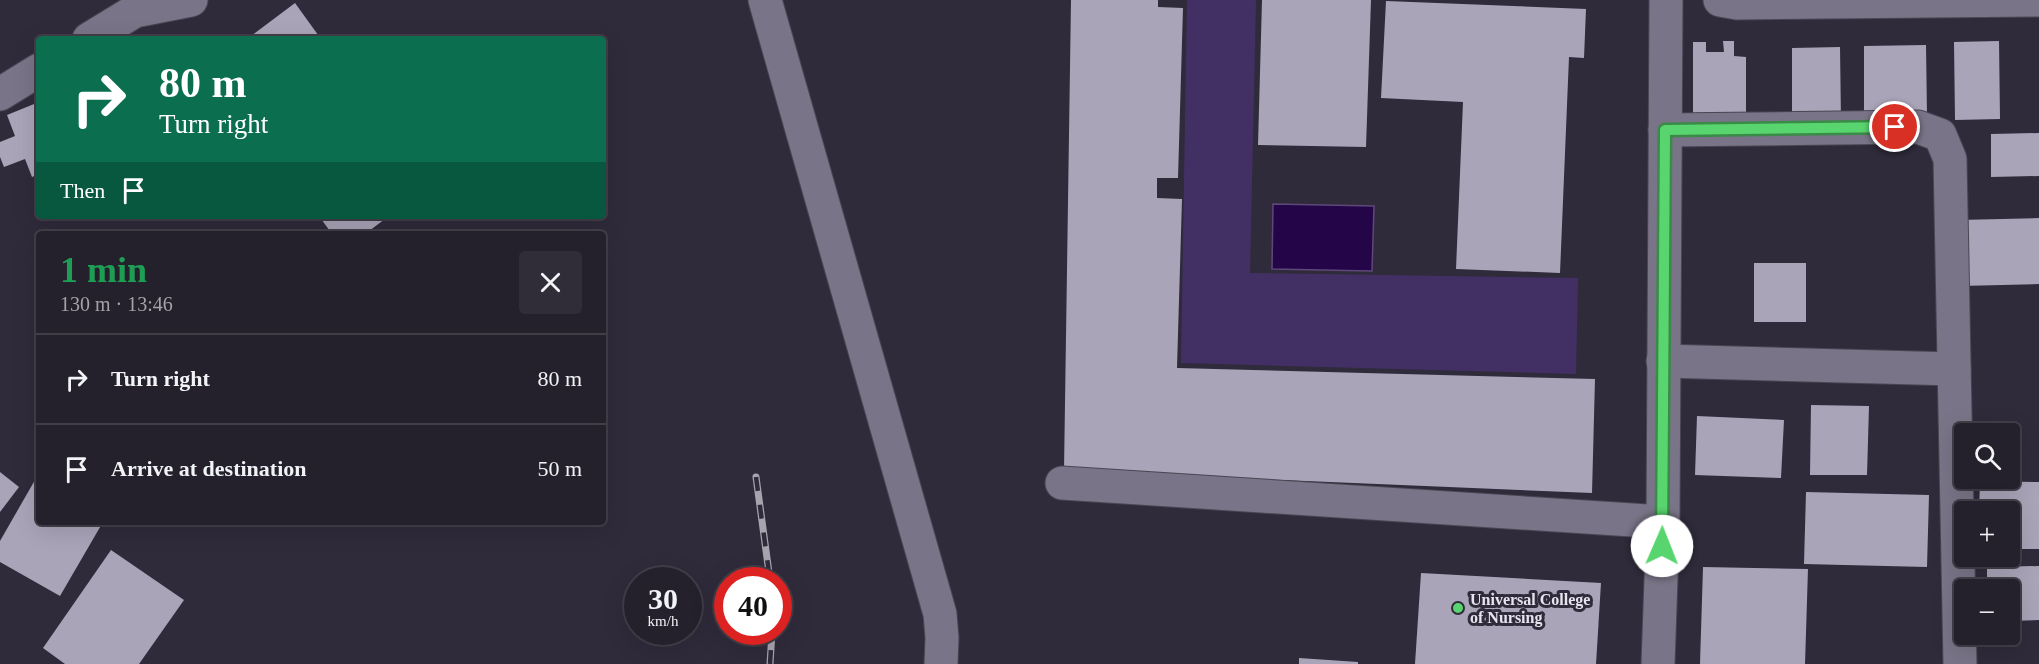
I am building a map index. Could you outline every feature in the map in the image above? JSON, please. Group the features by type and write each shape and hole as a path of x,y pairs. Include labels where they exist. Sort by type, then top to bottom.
{"street":[{"path":"94,36 135,11 191,0"},
{"path":"765,0 940,614 941,664"},
{"path":"1658,664 1663,522 1666,0"},
{"path":"1720,0 1737,3 2039,0"},
{"path":"0,94 36,72"},
{"path":"1665,130 1918,127 1940,135 1950,159 1960,664"},
{"path":"1663,361 1954,369"},
{"path":"1062,483 1663,522"}],"shaded area":[{"path":"1187,0 1256,0 1250,273 1578,278 1576,374 1181,363"},
{"path":"1273,204 1374,206 1372,271 1272,269"}],"building":[{"path":"1071,0 1158,0 1158,7 1183,8 1178,178 1157,178 1157,198 1182,199 1177,368 1595,379 1592,493 1064,471"},
{"path":"1262,0 1371,0 1366,147 1258,145"},
{"path":"1386,1 1586,9 1584,58 1569,57 1560,273 1456,269 1463,102 1381,98"},
{"path":"295,3 319,36 251,36"},
{"path":"1723,41 1734,41 1734,56 1746,57 1746,113 1693,114 1693,42 1706,42 1706,52 1724,52"},
{"path":"1999,41 2000,119 1955,120 1954,42"},
{"path":"1926,45 1927,116 1864,116 1864,46"},
{"path":"1840,47 1841,122 1792,123 1792,48"},
{"path":"36,103 36,175 32,177 25,159 4,167 0,157 0,142 15,136 7,115"},
{"path":"2039,133 2039,176 1991,177 1991,134"},
{"path":"2039,218 2039,284 1960,286 1959,220"},
{"path":"321,219 385,219 369,231 330,231"},
{"path":"1754,263 1806,263 1806,322 1754,322"},
{"path":"1811,405 1869,406 1867,475 1810,475"},
{"path":"1697,416 1784,420 1781,478 1695,475"},
{"path":"0,472 19,487 0,512"},
{"path":"36,478 36,525 101,525 60,596 0,562 0,541"},
{"path":"2020,482 2039,482 2039,549 2020,549 2020,501 1979,501 1980,489 2020,489"},
{"path":"1806,492 1929,495 1927,567 1804,564"},
{"path":"111,550 184,600 139,664 65,664 43,648"},
{"path":"2039,566 2039,620 2020,621 2020,579 1987,579 1987,567"},
{"path":"1703,567 1808,569 1805,664 1700,664"},
{"path":"1421,573 1601,583 1596,664 1415,664"},
{"path":"1299,658 1358,662 1358,664 1299,664"}],"railway":[{"path":"756,477 768,567"},
{"path":"770,664 771,645"}],"place":[{"name":"Universal College of Nursing","path":"1458,608"}],"route":[{"path":"1662,546 1665,130 1895,127"}]}
